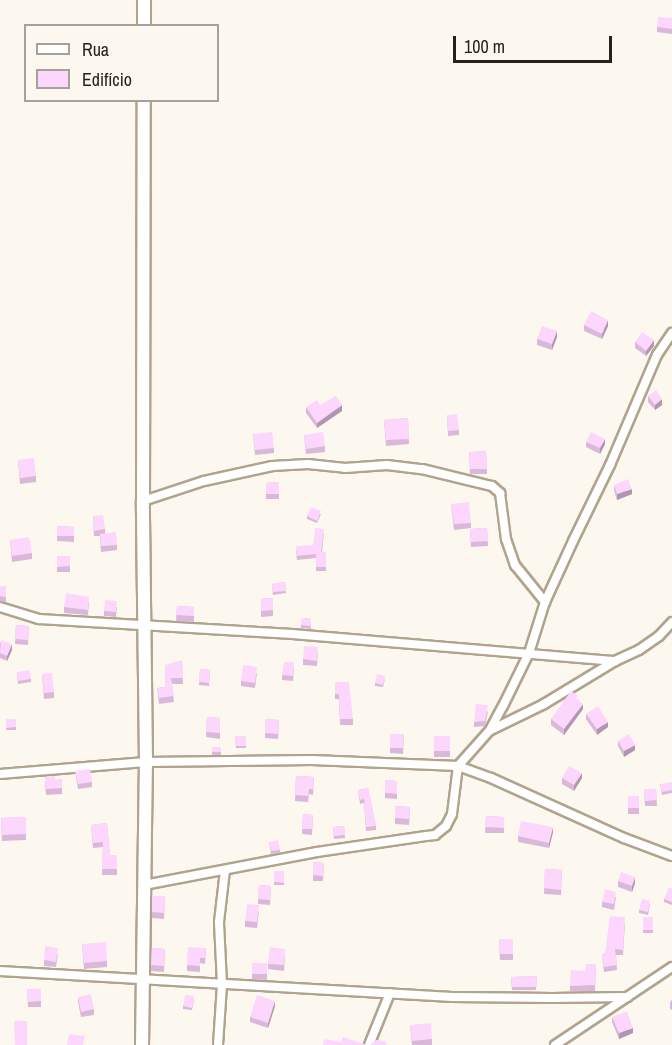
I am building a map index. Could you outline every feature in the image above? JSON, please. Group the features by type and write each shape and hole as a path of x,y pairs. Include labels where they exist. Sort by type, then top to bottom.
{"street":[{"path":"144,0 144,24"},
{"path":"142,1045 146,762 143,501 144,102"},
{"path":"144,885 435,835 446,826 452,814 458,766 490,730 529,652 545,602 610,465 657,355 672,333"},
{"path":"143,501 204,481 272,466 345,468 387,465 422,469 492,486 500,494 506,539 515,565 545,602"},
{"path":"0,608 39,620 293,634 615,661"},
{"path":"490,730 544,704 646,645 672,622"},
{"path":"0,774 146,762 312,760 458,766 491,778 642,846 672,856"},
{"path":"218,1045 222,984 218,941 225,870"},
{"path":"555,1045 672,967"},
{"path":"0,971 452,997 627,997"},
{"path":"369,1045 390,993"}],"building":[{"path":"658,17 672,18 672,29 657,27"},
{"path":"591,311 608,320 602,334 584,325"},
{"path":"542,326 557,331 552,344 537,339"},
{"path":"642,332 654,340 646,351 635,342"},
{"path":"656,390 662,399 655,405 648,396"},
{"path":"336,396 342,405 317,423 306,407 317,400 320,405"},
{"path":"457,414 459,430 448,431 447,415"},
{"path":"408,418 409,439 386,440 384,420"},
{"path":"272,432 274,448 255,450 253,434"},
{"path":"323,432 325,446 306,449 304,435"},
{"path":"591,432 605,439 600,448 586,442"},
{"path":"486,451 487,469 470,469 469,452"},
{"path":"34,458 36,476 20,478 18,460"},
{"path":"628,479 632,489 617,494 614,485"},
{"path":"279,482 279,494 266,494 266,483"},
{"path":"469,502 471,523 454,524 451,504"},
{"path":"311,507 321,511 317,521 307,516"},
{"path":"103,515 105,529 94,531 93,516"},
{"path":"57,526 74,527 74,536 57,536"},
{"path":"315,528 324,529 321,552 326,552 326,567 316,567 316,554 297,556 296,546 313,545"},
{"path":"487,528 488,541 471,542 470,529"},
{"path":"116,532 117,545 101,546 100,534"},
{"path":"29,537 32,553 12,556 10,540"},
{"path":"57,556 70,556 70,566 57,567"},
{"path":"285,582 286,591 273,592 272,584"},
{"path":"0,586 6,586 6,597 0,596"},
{"path":"66,593 89,597 88,610 64,607"},
{"path":"273,598 273,610 261,611 261,599"},
{"path":"105,600 117,601 116,612 104,611"},
{"path":"177,606 194,607 194,616 176,615"},
{"path":"310,618 311,626 301,625 301,619"},
{"path":"16,625 29,626 28,640 15,639"},
{"path":"1,640 12,644 7,656 0,653"},
{"path":"304,646 318,647 317,661 303,659"},
{"path":"182,660 183,678 171,678 174,696 159,698 157,688 165,687 165,665"},
{"path":"284,662 294,662 293,676 282,675"},
{"path":"243,665 257,667 255,683 241,681"},
{"path":"200,669 210,670 209,683 199,682"},
{"path":"30,670 31,679 18,681 17,672"},
{"path":"52,673 54,692 44,693 42,674"},
{"path":"377,674 385,676 383,685 375,683"},
{"path":"335,682 349,682 353,719 340,719 339,694 335,694"},
{"path":"571,691 583,704 564,729 551,719"},
{"path":"476,704 488,705 485,721 474,722"},
{"path":"598,706 608,722 597,729 586,714"},
{"path":"207,717 220,718 220,733 206,732"},
{"path":"6,719 16,719 16,727 6,728"},
{"path":"265,719 279,720 278,734 265,733"},
{"path":"390,734 404,734 403,748 390,748"},
{"path":"629,734 635,745 624,751 618,741"},
{"path":"235,736 246,736 246,746 236,746"},
{"path":"434,736 450,736 450,751 434,751"},
{"path":"212,747 221,747 221,752 212,752"},
{"path":"569,766 582,773 574,785 562,778"},
{"path":"90,769 92,782 78,784 75,771"},
{"path":"55,776 55,780 62,779 62,788 46,789 45,777"},
{"path":"296,776 314,777 313,789 309,789 308,796 295,795"},
{"path":"385,780 397,781 397,794 385,793"},
{"path":"672,782 672,790 662,792 660,784"},
{"path":"368,788 376,826 366,827 364,799 360,800 358,790"},
{"path":"644,789 656,789 657,800 645,801"},
{"path":"628,796 639,796 639,808 628,808"},
{"path":"395,806 410,807 409,819 395,818"},
{"path":"303,814 313,815 312,829 302,829"},
{"path":"486,816 504,817 504,828 485,827"},
{"path":"26,817 26,834 2,835 1,818"},
{"path":"521,821 553,827 549,843 518,836"},
{"path":"107,823 110,855 117,855 117,869 102,869 103,842 93,843 91,825"},
{"path":"344,826 345,835 334,836 333,827"},
{"path":"278,840 280,850 271,851 269,842"},
{"path":"313,862 324,863 323,876 313,875"},
{"path":"545,869 562,870 561,890 544,888"},
{"path":"274,871 284,871 284,883 274,882"},
{"path":"621,872 635,877 632,886 618,881"},
{"path":"259,885 271,886 270,900 258,899"},
{"path":"669,887 672,889 672,902 664,899"},
{"path":"605,889 616,892 614,904 602,902"},
{"path":"152,896 165,896 164,913 152,912"},
{"path":"642,899 650,901 648,912 639,910"},
{"path":"247,904 259,905 257,922 245,921"},
{"path":"610,916 625,917 623,950 615,949 617,965 604,967 602,954 605,953"},
{"path":"643,917 653,917 653,930 643,930"},
{"path":"499,939 513,939 513,954 500,954"},
{"path":"106,942 107,961 84,963 82,944"},
{"path":"45,946 58,948 56,962 44,960"},
{"path":"188,947 206,948 205,958 200,958 200,966 187,965"},
{"path":"270,947 285,949 284,965 268,964"},
{"path":"152,948 165,949 164,966 151,965"},
{"path":"252,963 267,963 267,974 252,974"},
{"path":"586,964 596,964 595,985 570,986 571,970 585,971"},
{"path":"537,976 536,987 512,987 511,977"},
{"path":"27,989 41,989 41,1001 28,1002"},
{"path":"91,994 94,1009 81,1012 78,997"},
{"path":"185,995 194,996 192,1008 183,1006"},
{"path":"257,995 275,1001 268,1023 250,1017"},
{"path":"627,1011 633,1028 619,1033 612,1017"},
{"path":"14,1021 27,1021 27,1045 15,1045"},
{"path":"431,1023 432,1039 412,1041 410,1025"},
{"path":"69,1034 85,1036 83,1045 67,1045"},
{"path":"343,1037 367,1045 323,1045 324,1039 341,1042"},
{"path":"376,1040 386,1041 386,1045 370,1045"}]}
